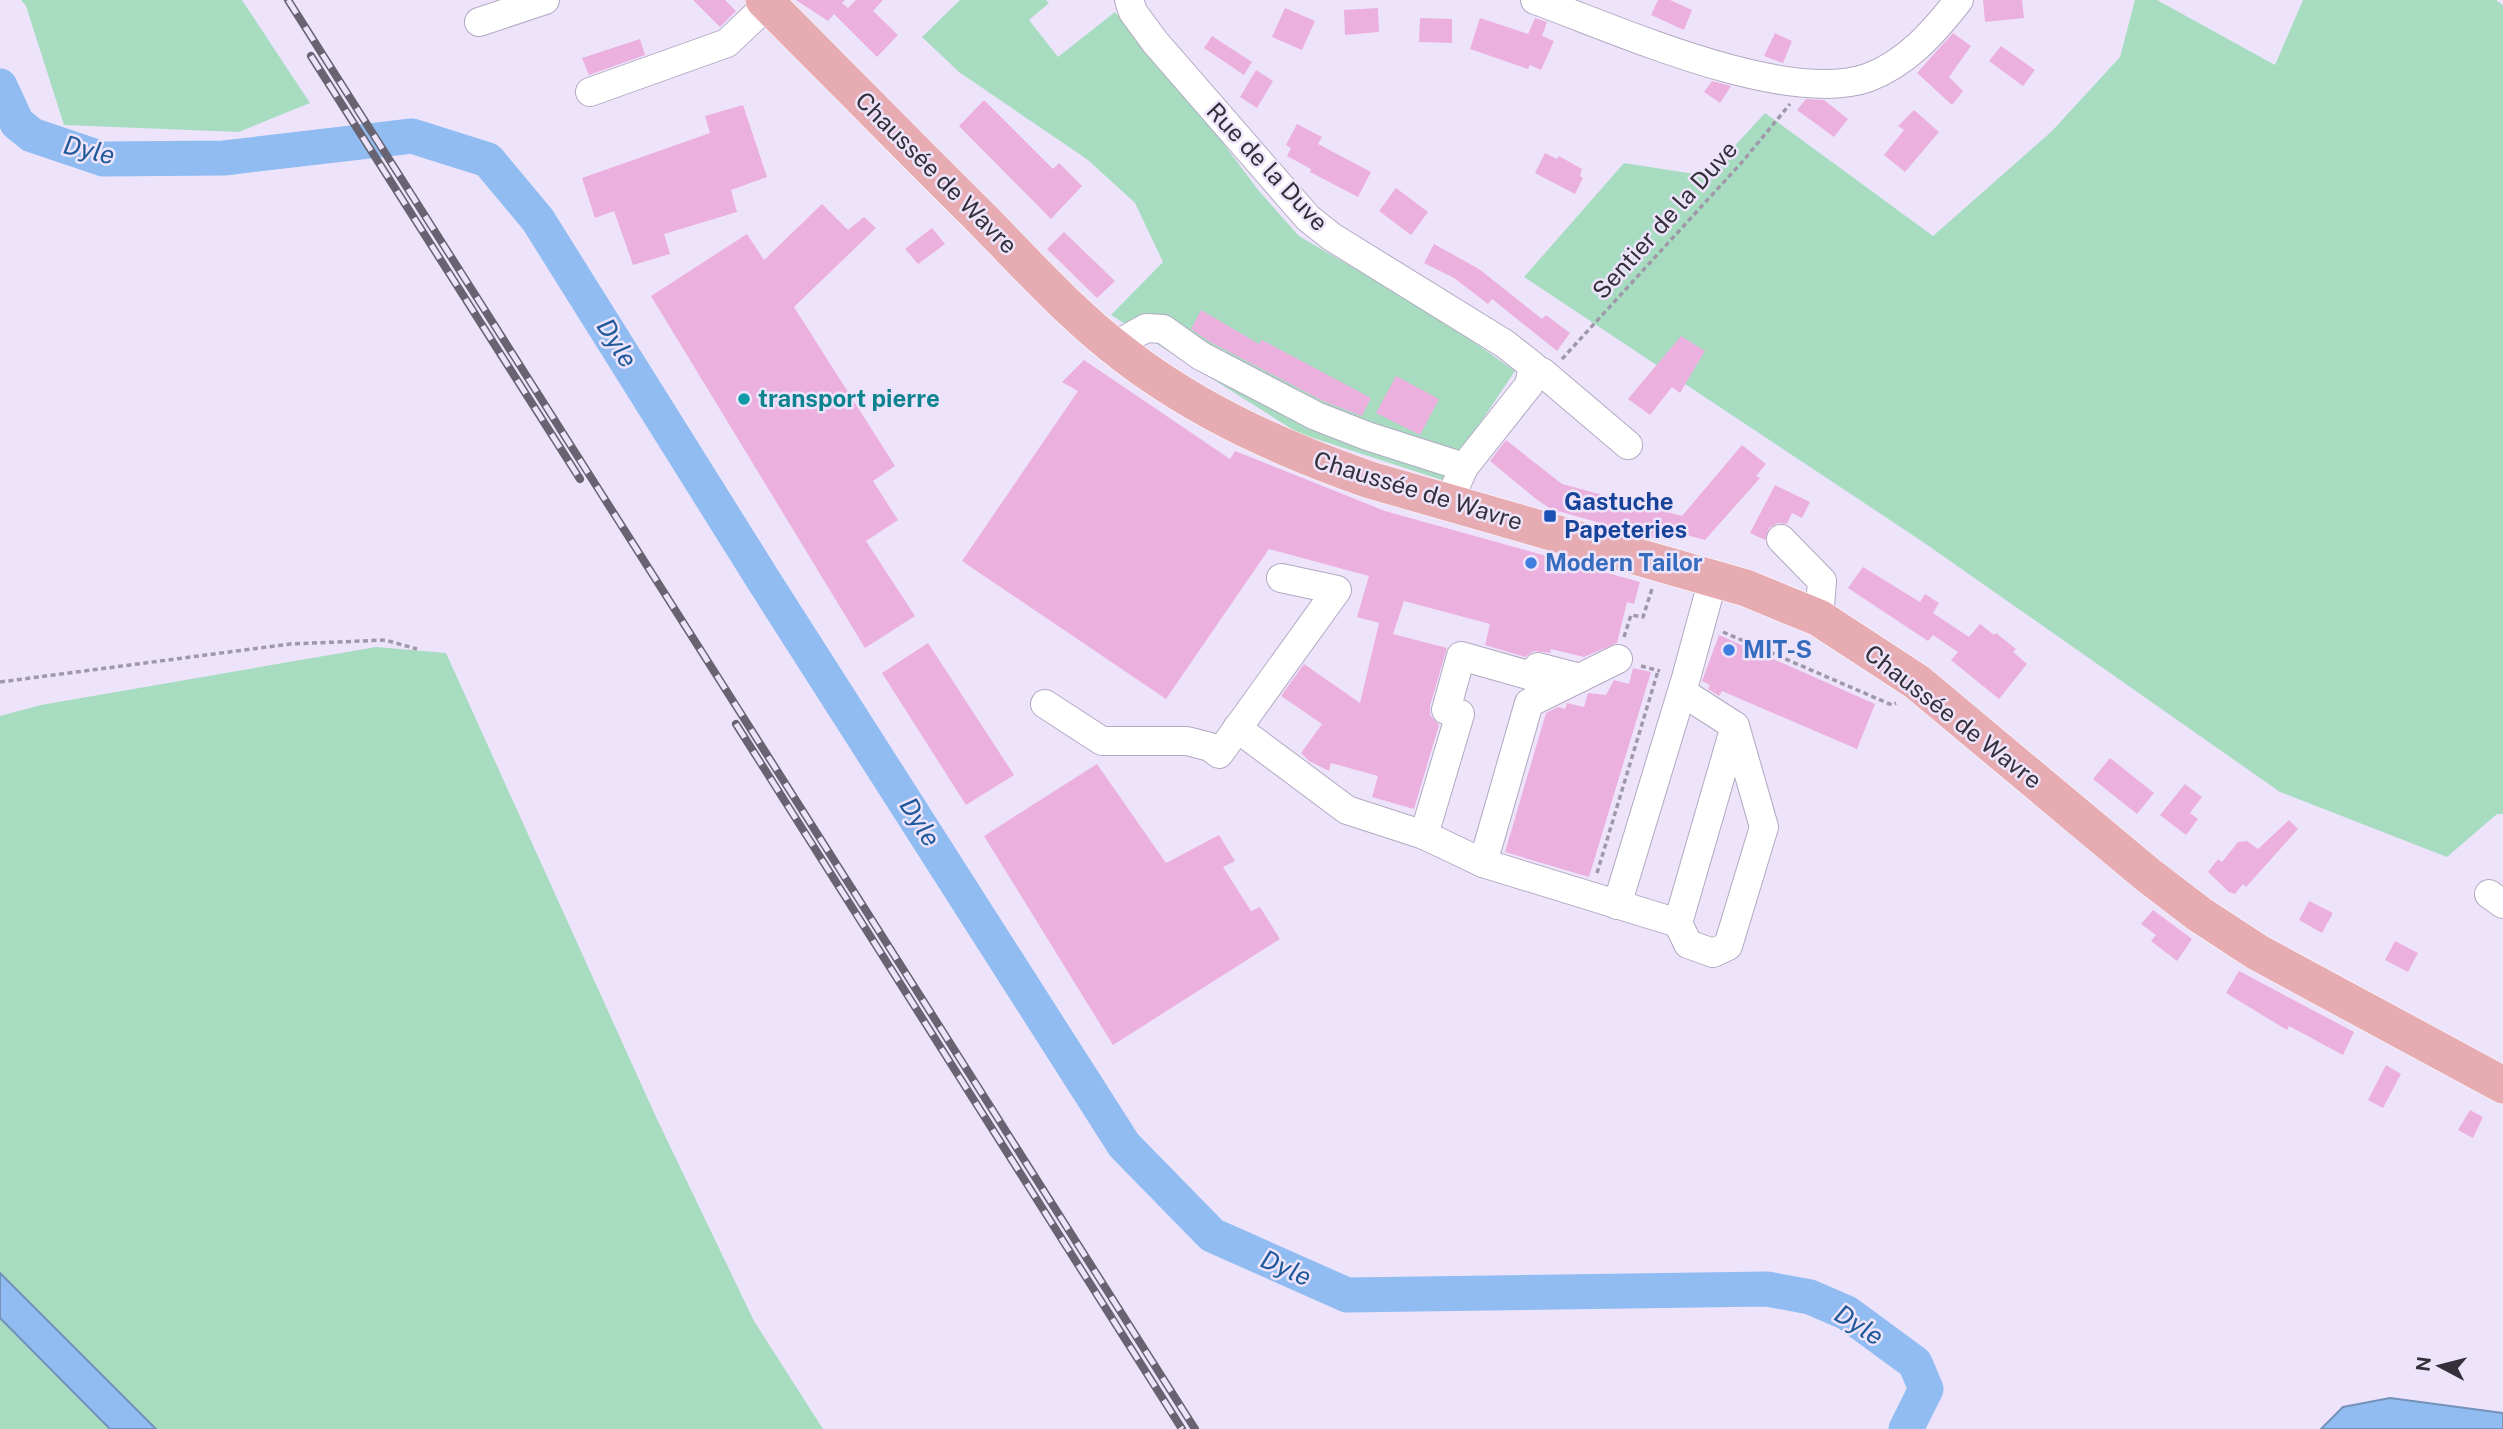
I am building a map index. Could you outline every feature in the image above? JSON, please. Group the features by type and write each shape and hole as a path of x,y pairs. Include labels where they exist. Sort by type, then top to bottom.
{"main road":[{"name":"Chaussée de Wavre","path":"766,2 1054,292 1114,346 1188,397 1245,429 1312,460 1448,503 1746,588 1819,618 1854,638 1928,691 2148,876 2199,914 2257,952 2503,1085"}],"street":[{"path":"479,22 545,0"},
{"name":"Rue de la Duve","path":"1129,0 1133,12 1155,42 1308,218 1332,237 1505,344 1628,445"},
{"path":"1535,0 1717,64 1807,83 1856,81 1893,65 1931,34 1959,0"},
{"path":"590,92 727,43 766,2"},
{"path":"1114,346 1146,328 1163,329 1201,356 1316,416 1367,436 1464,467"},
{"path":"1448,503 1464,467 1538,373"},
{"path":"1781,539 1822,581 1819,618"},
{"path":"1045,704 1102,741 1187,741 1210,747 1219,754 1337,590 1281,578"},
{"path":"1617,905 1684,685 1713,579"},
{"path":"1424,835 1460,714 1446,710 1461,656 1535,677 1538,667 1580,678"},
{"path":"1483,863 1529,703 1618,659"},
{"path":"1684,685 1735,726 1764,827 1728,946 1713,953 1688,944 1678,923 1735,726"},
{"path":"1237,728 1347,810 1424,835 1483,863 1678,923"}],"path":[{"name":"Sentier de la Duve","path":"1538,373 1556,366 1742,161 1807,83"},
{"path":"1660,562 1643,617 1631,615 1618,659 1658,671 1684,685"},
{"path":"1702,622 1892,705 1928,691"},
{"path":"0,682 290,644 384,640 417,649"},
{"path":"1590,896 1658,671"}],"green space":[{"path":"21,0 242,0 310,103 239,132 64,125 26,6"},
{"path":"960,0 1046,0 1049,3 1029,20 1058,57 1115,12 1189,98 1259,191 1299,236 1441,319 1515,371 1442,480 1298,433 1111,315 1163,262 1135,203 1088,160 959,72 922,37"},
{"path":"2135,0 2157,0 2275,65 2303,0 2496,0 2503,5 2503,814 2497,814 2447,857 2280,792 1923,542 1524,277 1624,163 1707,176 1765,113 1933,236 2052,131 2120,57"},
{"path":"376,647 446,653 656,1117 754,1321 823,1429 0,1429 0,716 41,705"}],"water":[{"path":"0,1273 156,1429 110,1429 0,1318"},
{"path":"2390,1398 2503,1413 2503,1429 2321,1429 2343,1407"}],"building":[{"path":"693,0 725,0 736,11 720,27"},
{"path":"796,0 845,0 842,3 848,8 856,0 883,0 873,11 898,35 877,57 834,14 828,21"},
{"path":"1658,0 1670,0 1692,10 1684,30 1651,15"},
{"path":"1983,0 2022,0 2024,18 1985,22"},
{"path":"1285,8 1315,21 1302,50 1272,37"},
{"path":"1378,8 1379,32 1345,35 1344,10"},
{"path":"1420,18 1452,19 1452,43 1419,42"},
{"path":"1480,18 1528,34 1535,18 1547,22 1542,36 1554,41 1541,70 1530,65 1528,69 1470,49"},
{"path":"1775,33 1792,41 1783,63 1764,56"},
{"path":"1953,33 1971,46 1949,77 1963,91 1952,105 1917,73"},
{"path":"1212,36 1252,62 1244,75 1204,48"},
{"path":"640,39 645,55 589,75 582,58"},
{"path":"2001,46 2035,70 2023,86 1989,61"},
{"path":"1256,70 1273,81 1257,108 1240,97"},
{"path":"1712,81 1731,86 1720,103 1704,92"},
{"path":"1806,99 1824,100 1848,119 1834,137 1797,110"},
{"path":"984,100 1053,169 1059,163 1082,186 1051,219 959,126"},
{"path":"743,105 767,177 731,190 737,212 664,234 670,254 633,265 614,211 595,218 582,178 710,133 705,116"},
{"path":"1914,110 1939,132 1905,172 1884,155 1904,130 1898,126"},
{"path":"1297,124 1322,137 1318,144 1371,172 1358,197 1310,172 1311,169 1287,156 1291,148 1286,145"},
{"path":"1545,153 1557,159 1559,156 1582,169 1580,176 1583,178 1575,194 1535,173"},
{"path":"1396,188 1428,212 1411,235 1379,211"},
{"path":"822,204 848,230 864,217 876,228 794,307 895,466 873,481 898,520 866,541 915,616 865,648 651,296 747,234 764,260"},
{"path":"932,228 945,244 918,264 905,249"},
{"path":"1064,232 1115,281 1097,298 1047,249"},
{"path":"1434,244 1479,269 1542,319 1546,315 1570,333 1557,351 1492,299 1488,304 1454,278 1424,263"},
{"path":"1201,310 1259,344 1262,340 1371,398 1362,416 1323,401 1210,342 1191,329"},
{"path":"1681,336 1705,351 1680,393 1672,387 1650,415 1628,399"},
{"path":"1084,360 1230,459 1235,451 1385,511 1640,582 1634,604 1627,602 1617,643 1584,657 1551,649 1550,653 1534,651 1525,657 1485,645 1490,624 1404,601 1393,634 1447,648 1430,706 1430,715 1439,725 1414,809 1372,797 1378,776 1331,763 1329,771 1309,761 1301,753 1322,724 1281,696 1304,664 1360,703 1379,623 1357,617 1369,576 1269,549 1166,699 962,561 1078,391 1062,382"},
{"path":"1396,376 1439,399 1420,435 1376,413"},
{"path":"1506,440 1562,484 1682,516 1742,445 1766,464 1756,476 1760,478 1705,540 1660,528 1656,539 1551,509 1490,461"},
{"path":"1775,485 1810,502 1802,518 1792,513 1787,524 1778,523 1769,528 1765,540 1750,533"},
{"path":"1863,567 1920,602 1925,594 1939,603 1933,613 1969,637 1980,624 1994,635 1996,633 2016,649 2013,652 2027,664 1999,699 1951,660 1958,652 1933,635 1928,641 1848,588"},
{"path":"1719,635 1875,704 1857,749 1722,691 1719,696 1708,689 1710,685 1702,681"},
{"path":"928,643 1014,775 966,805 882,673"},
{"path":"1633,668 1651,672 1589,877 1505,852 1546,713 1558,707 1565,709 1567,703 1584,707 1588,693 1606,695 1614,680 1629,684"},
{"path":"2110,758 2154,793 2137,814 2093,779"},
{"path":"1097,764 1166,863 1219,835 1235,861 1223,867 1251,911 1260,907 1280,939 1113,1045 984,836"},
{"path":"2185,784 2202,797 2190,813 2198,819 2186,835 2160,815"},
{"path":"2289,820 2298,829 2246,887 2243,884 2235,894 2229,892 2208,872 2218,859 2222,862 2238,842 2247,841 2258,849"},
{"path":"2309,901 2333,913 2322,933 2299,920"},
{"path":"2153,910 2192,939 2177,961 2151,941 2156,935 2141,924"},
{"path":"2395,941 2418,953 2408,972 2385,960"},
{"path":"2239,971 2354,1032 2343,1055 2289,1026 2287,1030 2226,993"},
{"path":"2386,1065 2401,1074 2383,1108 2368,1100"},
{"path":"2470,1110 2483,1117 2473,1138 2458,1130"}],"waterway":[{"name":"Dyle","path":"0,86 17,123 32,135 103,159 224,158 412,136 488,160 538,220 764,581 1124,1145 1212,1235 1347,1295 1767,1289 1810,1297 1847,1313 1915,1363 1926,1389 1906,1429"}],"railway":[{"path":"288,0 1195,1429"},
{"path":"311,56 580,479"},
{"path":"736,724 1182,1429"}],"place":[{"name":"transport pierre","path":"744,399"},
{"name":"Gastuche Papeteries","path":"1550,516"},
{"name":"Modern Tailor","path":"1531,563"},
{"name":"MIT-S","path":"1729,650"}]}
